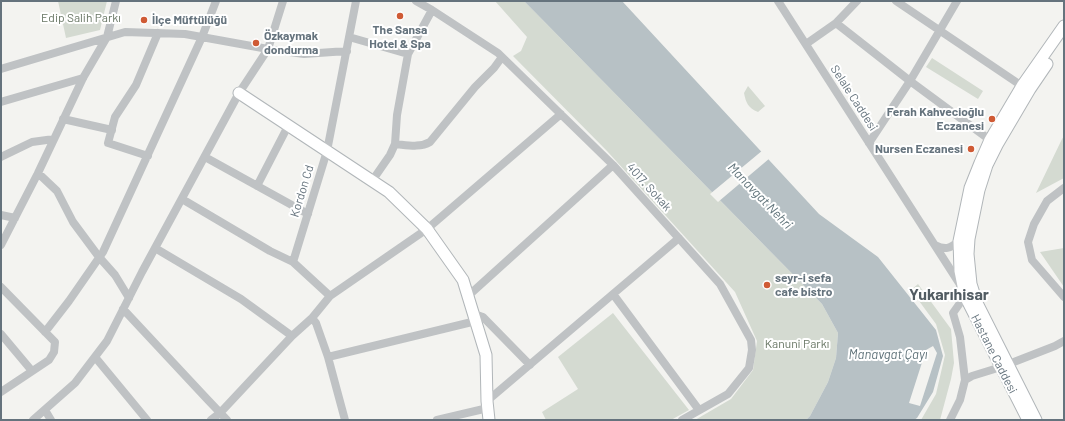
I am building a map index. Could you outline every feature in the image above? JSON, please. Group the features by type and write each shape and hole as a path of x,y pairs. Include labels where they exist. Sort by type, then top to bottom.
{"main road":[{"name":"Hastane Caddesi","path":"1036,420 965,293 960,271 959,241 970,188 990,140 1022,86 1064,26"},
{"name":"Hastane Caddesi","path":"1028,420 977,303 971,284 968,254 969,239 979,190 987,165 1023,100 1064,39"},
{"path":"240,93 389,192 427,229 464,280 486,355 487,404 489,420"}],"street":[{"path":"1,245 38,173 83,78 106,37 116,1"},
{"path":"45,332 69,301 99,257 148,156 202,37 216,1"},
{"path":"33,420 75,383 107,341 182,198 240,93 268,49 283,1"},
{"name":"Kordon Cd","path":"293,262 327,151 356,1"},
{"name":"4017. Sokak","path":"416,1 502,57 613,165 720,284 751,340 752,350 749,368 728,394 682,420"},
{"name":"Selale Caddesi","path":"778,1 965,293"},
{"path":"806,44 836,23 857,1"},
{"path":"896,1 1022,86"},
{"path":"869,143 910,81 957,1"},
{"path":"372,181 395,144 397,115 408,54 432,10"},
{"path":"836,23 910,81 990,140"},
{"path":"1,69 125,32 185,34 304,54 347,51"},
{"path":"148,156 108,142 115,117 136,85 158,34"},
{"path":"350,37 408,54"},
{"path":"395,144 417,146 430,142 475,87 494,68 502,57"},
{"path":"1,102 83,78"},
{"path":"212,420 292,336 312,318 330,296 427,229 561,114"},
{"path":"63,119 112,130"},
{"path":"257,186 288,126"},
{"path":"1,157 32,142 54,139"},
{"path":"205,157 308,214"},
{"path":"468,296 613,165"},
{"path":"38,173 57,191 73,222 99,257 115,275 129,298"},
{"path":"1064,188 1047,201 1034,224 1028,242 1032,260 1064,297"},
{"path":"182,198 293,262 330,296"},
{"path":"1,215 15,218"},
{"path":"437,420 487,404 530,365 679,238"},
{"path":"935,245 941,248 950,248 959,241"},
{"path":"155,248 241,299 292,336"},
{"path":"1,287 55,342 54,352 49,360 1,392"},
{"path":"950,420 960,400 966,380 960,337 952,313 965,293"},
{"path":"613,294 699,410"},
{"path":"123,309 227,420"},
{"path":"328,358 483,317 530,365"},
{"path":"312,318 316,323 328,358 345,420"},
{"path":"1,334 32,371"},
{"path":"966,380 972,376 1005,366 1064,341"},
{"path":"95,357 147,420"},
{"path":"45,410 51,420"}],"green space":[{"name":"Edip Salih Parkı","path":"58,1 107,1 100,30 66,38"},
{"name":"Kanuni Parkı","path":"495,1 524,1 822,304 838,333 836,358 828,382 810,416 806,420 695,420 731,399 753,370 757,341 735,292 607,151 513,56 521,51 527,37"},
{"path":"932,58 983,91 978,99 926,67"},
{"path":"748,86 765,106 758,112 752,109 747,102 744,93"},
{"path":"1064,136 1064,178 1036,193 1062,139"},
{"path":"1064,248 1064,287 1040,252"},
{"path":"918,284 951,329 954,363 940,420 921,420 936,394 945,355 936,324 911,290"},
{"path":"613,313 689,410 671,420 546,420 542,412 578,389 558,357"}],"water":[{"name":"Manavgat Çayı","path":"524,1 622,1 819,214 878,257 936,330 943,356 933,392 917,418 914,420 806,420 810,416 828,382 836,358 838,333 822,304"}],"pier":[{"path":"763,150 770,158 718,202 710,194"},
{"path":"933,346 937,353 920,406 909,403 926,350"}],"place":[{"name":"The Sansa Hotel & Spa","path":"400,16"},
{"name":"İlçe Müftülüğü","path":"144,20"},
{"name":"Özkaymak dondurma","path":"256,43"},
{"name":"Ferah Kahvecioğlu Eczanesi","path":"992,119"},
{"name":"Nursen Eczanesi","path":"971,149"},
{"name":"seyr-i sefa cafe bistro","path":"767,285"}],"district":[{"name":"Yukarıhisar","path":"949,295"}],"water label":[{"name":"Manavgat Nehri","path":"760,196"}]}
